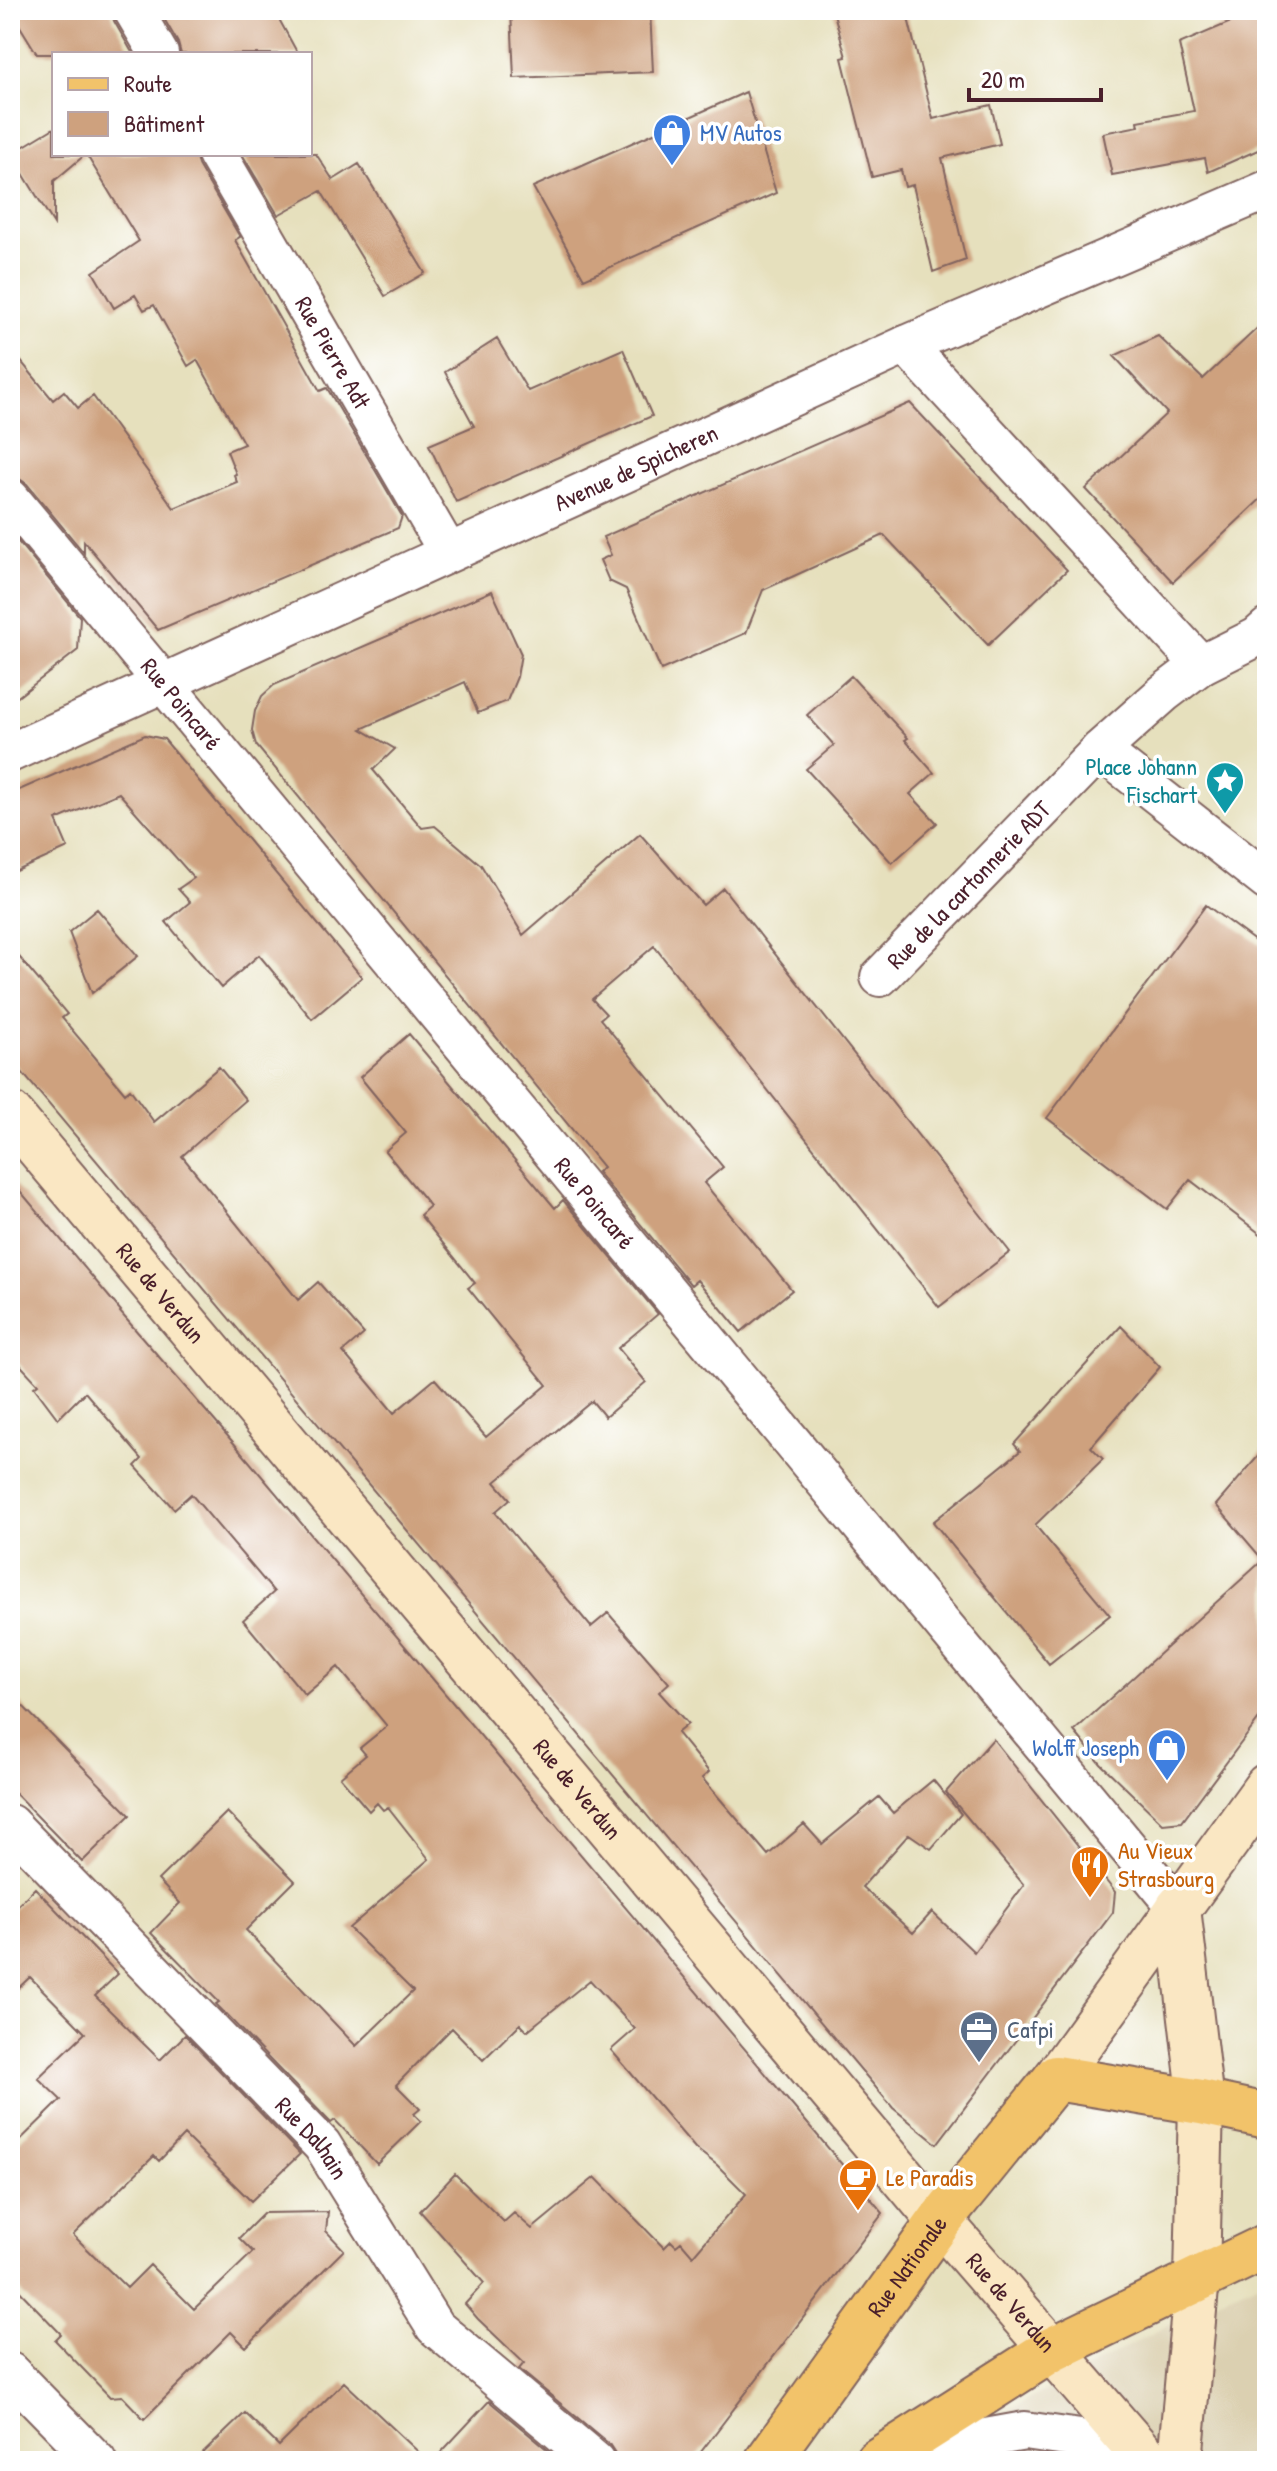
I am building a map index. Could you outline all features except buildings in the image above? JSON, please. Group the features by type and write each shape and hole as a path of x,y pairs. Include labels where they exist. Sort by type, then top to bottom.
{"main road":[{"name":"Rue de Verdun","path":"10,1114 940,2221 1148,2461"},
{"name":"Rue Nationale","path":"767,2461 940,2221 1056,2078 1267,1786"},
{"path":"1178,1908 1201,2102 1197,2278 1180,2461"},
{"path":"1056,2078 1267,2116"},
{"path":"881,2458 1051,2350 1267,2246"}],"street":[{"path":"133,10 158,52"},
{"name":"Rue Pierre Adt","path":"218,156 448,552"},
{"name":"Avenue de Spicheren","path":"10,753 906,345 1267,190"},
{"path":"906,345 1201,665"},
{"name":"Rue Poincaré","path":"10,498 1178,1908"},
{"name":"Rue de la cartonnerie ADT","path":"880,977 1100,750 1164,693 1201,665 1257,637 1267,628"},
{"path":"1100,750 1267,881"},
{"name":"Rue Dalhain","path":"10,1824 322,2145 435,2327 595,2461"},
{"path":"10,2372 97,2461"},
{"path":"881,2458 1025,2431 1087,2440 1129,2461"}],"shaded area":[{"path":"1267,2279 1267,2461 926,2461 957,2438 1202,2307"}],"place":[{"name":"MV Autos","path":"672,167"},
{"name":"Place Johann Fischart","path":"1225,815"},
{"name":"Wolff Joseph","path":"1167,1782"},
{"name":"Au Vieux Strasbourg","path":"1090,1899"},
{"name":"Cafpi","path":"979,2064"},
{"name":"Le Paradis","path":"858,2212"}]}
